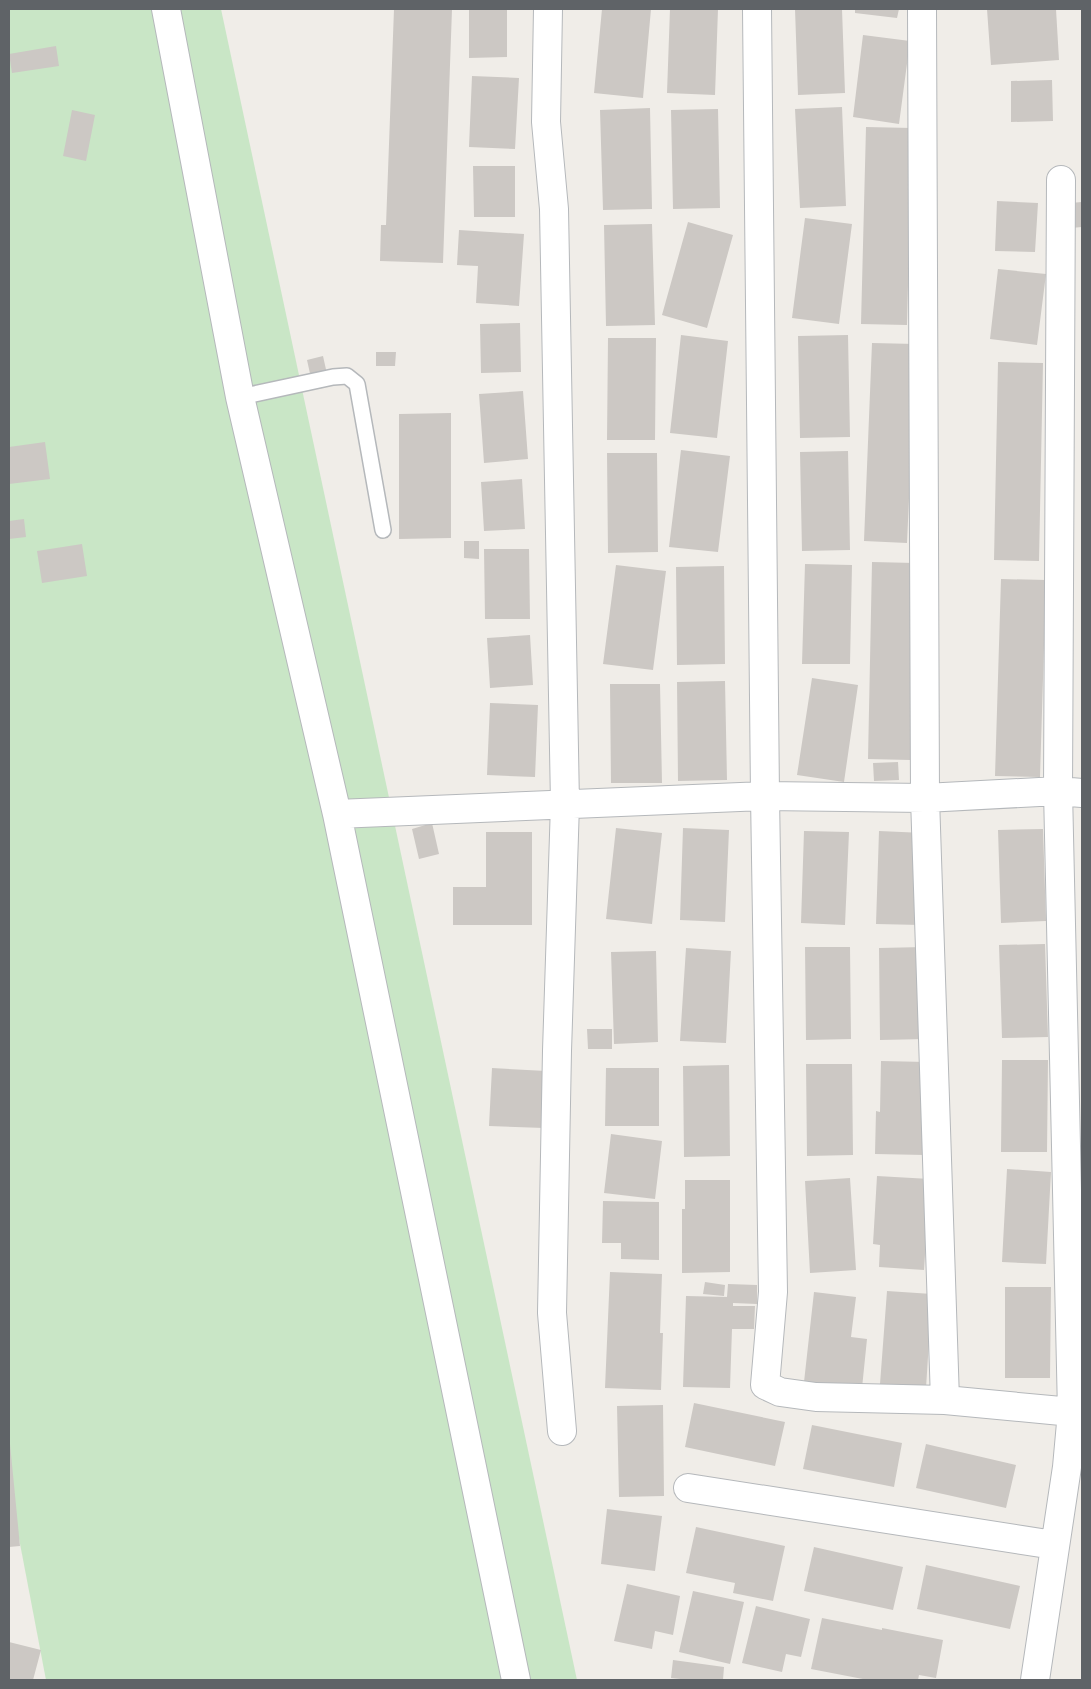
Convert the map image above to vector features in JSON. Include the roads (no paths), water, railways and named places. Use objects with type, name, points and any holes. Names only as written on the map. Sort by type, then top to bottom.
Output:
[{"type":"street","points":[[166,9],[240,397],[337,814],[516,1680]]},
{"type":"street","points":[[548,9],[546,122],[554,209],[565,804],[557,1051],[552,1312],[562,1431]]},
{"type":"street","points":[[756,9],[773,1292],[765,1385],[780,1392],[816,1397],[945,1400],[1072,1412]]},
{"type":"street","points":[[922,9],[925,798],[945,1400]]},
{"type":"street","points":[[1035,1680],[1067,1467],[1072,1412],[1070,792],[1061,180]]},
{"type":"street","points":[[337,814],[765,796],[925,798],[1070,792]]},
{"type":"street","points":[[688,1488],[1054,1545]]},
{"type":"lane","points":[[240,397],[333,377],[347,376],[357,384],[383,530]]}]
